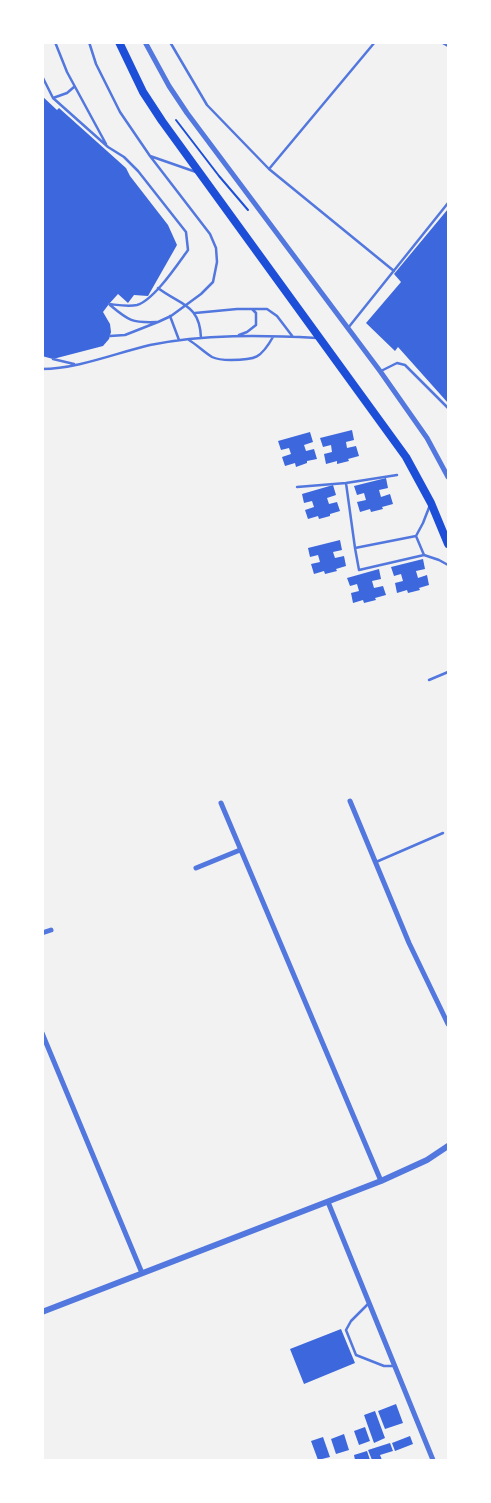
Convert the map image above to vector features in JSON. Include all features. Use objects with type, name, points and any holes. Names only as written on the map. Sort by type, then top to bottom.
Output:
[{"type":"main road","points":[[119,42],[129,66],[155,112],[406,457],[431,503],[448,544]]},
{"type":"street","points":[[145,42],[187,113],[380,371],[427,438],[448,477]]},
{"type":"street","points":[[350,801],[409,943],[448,1024]]},
{"type":"street","points":[[220,803],[381,1181]]},
{"type":"street","points":[[196,868],[240,850]]},
{"type":"street","points":[[42,933],[51,930]]},
{"type":"street","points":[[42,1033],[142,1273]]},
{"type":"street","points":[[42,1312],[381,1181],[427,1160],[448,1146]]},
{"type":"street","points":[[328,1202],[433,1460]]},
{"type":"lane","points":[[55,42],[74,87],[108,147]]},
{"type":"lane","points":[[88,42],[96,64],[120,112],[150,156],[210,234],[216,248],[217,262],[213,282],[201,294],[170,316],[158,322],[126,335],[110,336]]},
{"type":"lane","points":[[170,42],[207,105],[269,169],[394,270]]},
{"type":"lane","points":[[269,169],[376,42]]},
{"type":"lane","points":[[442,42],[448,46]]},
{"type":"lane","points":[[42,76],[53,98],[138,171],[186,232],[188,250],[147,300],[130,306],[109,304],[126,318],[137,322],[158,322]]},
{"type":"lane","points":[[53,98],[67,93],[74,87]]},
{"type":"lane","points":[[150,156],[200,173]]},
{"type":"lane","points":[[348,328],[448,203]]},
{"type":"lane","points":[[158,288],[195,312],[201,327],[201,338]]},
{"type":"lane","points":[[195,312],[237,309],[267,310],[277,316],[293,337]]},
{"type":"lane","points":[[235,337],[247,332],[256,325],[256,314],[252,309]]},
{"type":"lane","points":[[170,316],[179,340]]},
{"type":"lane","points":[[42,368],[54,369],[75,365],[150,346],[188,339],[235,337],[320,338]]},
{"type":"lane","points":[[188,339],[213,358],[220,360],[246,360],[257,357],[265,350],[273,337]]},
{"type":"lane","points":[[53,360],[75,365]]},
{"type":"lane","points":[[380,371],[397,363],[405,365],[448,408]]},
{"type":"lane","points":[[297,487],[346,483],[397,475]]},
{"type":"lane","points":[[346,483],[359,570],[424,555],[448,565]]},
{"type":"lane","points":[[355,548],[416,536],[431,503]]},
{"type":"lane","points":[[416,536],[424,555]]},
{"type":"lane","points":[[429,680],[448,672]]},
{"type":"lane","points":[[376,862],[443,833]]},
{"type":"lane","points":[[369,1303],[351,1321],[346,1330],[356,1355],[384,1366],[395,1366]]},
{"type":"path","points":[[176,120],[252,215]]},
{"type":"building","points":[[42,96],[57,110],[59,108],[126,168],[130,176],[168,225],[177,245],[148,296],[134,295],[128,303],[118,294],[103,312],[110,324],[111,332],[109,339],[103,346],[53,359],[42,356]]},
{"type":"building","points":[[448,209],[448,403],[398,347],[395,351],[366,323],[401,282],[394,274]]},
{"type":"building","points":[[352,430],[354,440],[346,442],[347,448],[356,446],[359,456],[337,464],[337,461],[326,464],[324,454],[332,452],[331,445],[323,447],[320,438]]},
{"type":"building","points":[[310,432],[313,442],[304,445],[306,451],[314,449],[317,459],[307,461],[307,463],[296,467],[295,463],[285,466],[282,457],[291,454],[289,448],[281,450],[278,441]]},
{"type":"building","points":[[386,478],[388,488],[379,490],[381,497],[390,494],[393,504],[371,512],[370,509],[360,512],[357,502],[366,500],[364,493],[357,495],[354,486]]},
{"type":"building","points":[[333,485],[336,495],[327,498],[329,504],[337,502],[340,511],[319,519],[318,516],[308,519],[305,510],[314,507],[312,501],[304,503],[302,494]]},
{"type":"building","points":[[340,540],[342,550],[333,552],[335,558],[344,556],[346,566],[325,574],[324,571],[314,574],[311,564],[320,562],[318,555],[310,557],[308,548]]},
{"type":"building","points":[[423,559],[425,569],[416,571],[418,578],[427,575],[429,585],[408,593],[407,590],[397,593],[395,583],[403,581],[401,574],[394,576],[391,567]]},
{"type":"building","points":[[379,569],[381,579],[372,581],[374,588],[383,586],[386,595],[364,603],[363,600],[353,603],[351,593],[359,591],[357,584],[350,586],[347,578]]},
{"type":"building","points":[[341,1329],[355,1363],[304,1384],[290,1349]]},
{"type":"building","points":[[396,1404],[403,1423],[385,1429],[378,1411]]},
{"type":"building","points":[[375,1411],[385,1438],[374,1443],[364,1415]]},
{"type":"building","points":[[365,1427],[370,1441],[359,1445],[354,1431]]},
{"type":"building","points":[[344,1434],[349,1450],[336,1454],[331,1439]]},
{"type":"building","points":[[410,1436],[413,1444],[395,1451],[392,1443]]},
{"type":"building","points":[[323,1437],[330,1457],[318,1460],[311,1441]]},
{"type":"building","points":[[390,1443],[393,1451],[380,1455],[382,1460],[372,1460],[368,1450]]},
{"type":"building","points":[[367,1451],[370,1460],[355,1460],[354,1455]]}]
